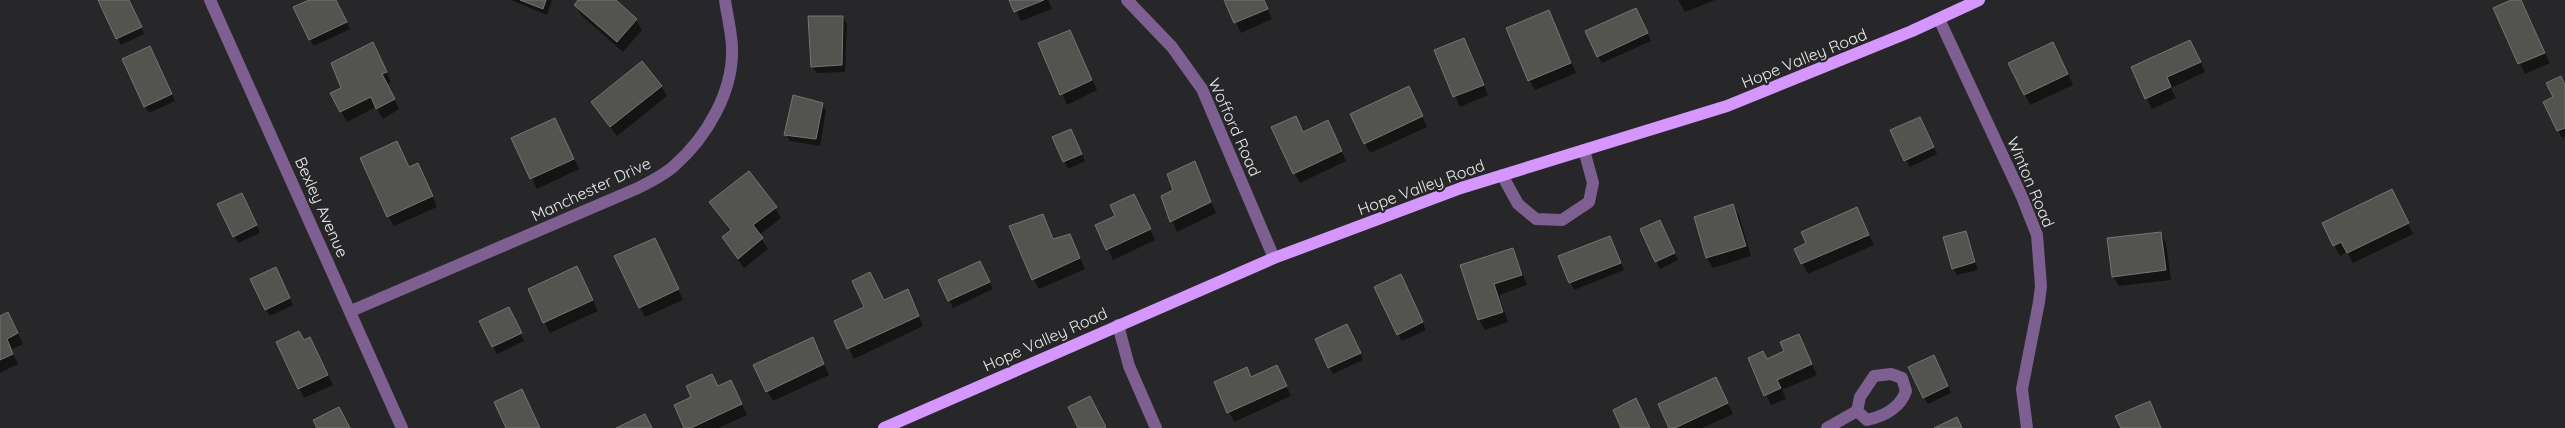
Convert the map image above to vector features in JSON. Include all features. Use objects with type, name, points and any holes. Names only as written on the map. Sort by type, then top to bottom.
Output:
[{"type":"main road","name":"Hope Valley Road","points":[[884,428],[1274,258],[1502,175],[1727,106],[1939,19],[1978,0]]},
{"type":"street","name":"Bexley Avenue","points":[[210,0],[402,428]]},
{"type":"street","name":"Manchester Drive","points":[[351,311],[638,188],[673,168],[698,142],[714,118],[726,86],[732,46],[725,0]]},
{"type":"street","name":"Wofford Road","points":[[1127,0],[1172,47],[1202,90],[1274,258]]},
{"type":"street","name":"Winton Road","points":[[1939,19],[2022,197],[2037,235],[2041,286],[2022,389],[2027,428]]},
{"type":"street","points":[[1502,175],[1518,204],[1536,219],[1562,220],[1589,202],[1592,183],[1584,150]]},
{"type":"street","points":[[1118,325],[1129,366],[1156,428]]},
{"type":"street","points":[[1831,426],[1857,411]]},
{"type":"building","points":[[98,0],[129,0],[142,27],[116,39]]},
{"type":"building","points":[[309,0],[336,0],[347,22],[309,40],[293,7]]},
{"type":"building","points":[[520,0],[546,0],[543,9]]},
{"type":"building","points":[[578,0],[616,0],[637,19],[617,42],[574,5]]},
{"type":"building","points":[[1009,0],[1044,0],[1014,12]]},
{"type":"building","points":[[1224,0],[1264,0],[1268,9],[1234,23]]},
{"type":"building","points":[[2511,0],[2521,0],[2545,53],[2518,64],[2493,8]]},
{"type":"building","points":[[1636,8],[1648,33],[1597,57],[1585,31]]},
{"type":"building","points":[[1549,10],[1571,63],[1528,81],[1506,28]]},
{"type":"building","points":[[808,16],[843,16],[842,65],[811,67]]},
{"type":"building","points":[[1070,30],[1092,80],[1060,95],[1038,43]]},
{"type":"building","points":[[1464,38],[1484,85],[1453,97],[1434,50]]},
{"type":"building","points":[[2190,40],[2201,62],[2167,77],[2171,87],[2145,99],[2131,67]]},
{"type":"building","points":[[373,42],[387,72],[382,74],[395,99],[376,109],[371,97],[340,112],[330,93],[341,88],[331,63]]},
{"type":"building","points":[[2053,42],[2068,74],[2024,95],[2008,63]]},
{"type":"building","points":[[150,46],[172,94],[144,107],[122,59]]},
{"type":"building","points":[[642,61],[662,86],[610,127],[591,102]]},
{"type":"building","points":[[2561,76],[2565,85],[2565,128],[2557,131],[2543,102],[2553,97],[2546,83]]},
{"type":"building","points":[[1409,86],[1423,116],[1364,144],[1350,114]]},
{"type":"building","points":[[793,95],[823,103],[816,139],[784,135]]},
{"type":"building","points":[[1296,116],[1303,132],[1328,120],[1342,151],[1293,174],[1271,127]]},
{"type":"building","points":[[1920,117],[1934,147],[1904,161],[1890,130]]},
{"type":"building","points":[[555,118],[574,159],[530,179],[511,138]]},
{"type":"building","points":[[1071,129],[1082,154],[1063,162],[1052,137]]},
{"type":"building","points":[[397,141],[409,167],[418,163],[433,196],[387,217],[360,158]]},
{"type":"building","points":[[1195,161],[1211,202],[1170,222],[1161,196],[1173,190],[1167,174]]},
{"type":"building","points":[[749,171],[777,207],[753,225],[763,238],[738,259],[722,237],[731,230],[709,202]]},
{"type":"building","points":[[2392,189],[2409,223],[2347,253],[2341,242],[2333,246],[2322,223]]},
{"type":"building","points":[[242,193],[257,225],[233,237],[217,204]]},
{"type":"building","points":[[1134,194],[1151,229],[1106,250],[1095,225],[1115,216],[1110,205]]},
{"type":"building","points":[[1733,204],[1746,246],[1706,258],[1694,217]]},
{"type":"building","points":[[1857,207],[1869,235],[1801,264],[1794,249],[1806,243],[1801,232]]},
{"type":"building","points":[[1043,214],[1053,239],[1070,234],[1080,258],[1032,280],[1009,226]]},
{"type":"building","points":[[1660,220],[1675,253],[1655,262],[1640,229]]},
{"type":"building","points":[[1966,231],[1975,262],[1952,269],[1943,237]]},
{"type":"building","points":[[2161,232],[2166,270],[2112,277],[2107,238]]},
{"type":"building","points":[[1610,236],[1621,263],[1569,283],[1558,256]]},
{"type":"building","points":[[655,238],[679,289],[639,308],[614,256]]},
{"type":"building","points":[[1513,248],[1522,275],[1494,284],[1503,312],[1478,320],[1460,265]]},
{"type":"building","points":[[980,261],[990,282],[948,301],[938,280]]},
{"type":"building","points":[[577,266],[593,300],[543,323],[528,289]]},
{"type":"building","points":[[276,267],[290,298],[265,310],[250,279]]},
{"type":"building","points":[[870,272],[884,300],[908,289],[919,316],[847,349],[834,321],[864,307],[852,281]]},
{"type":"building","points":[[1401,274],[1423,322],[1397,335],[1374,287]]},
{"type":"building","points":[[509,307],[522,333],[492,347],[479,321]]},
{"type":"building","points":[[8,312],[18,333],[7,339],[13,354],[0,360],[0,316]]},
{"type":"building","points":[[1347,324],[1361,353],[1328,368],[1315,339]]},
{"type":"building","points":[[299,331],[304,340],[310,337],[328,375],[298,389],[276,342]]},
{"type":"building","points":[[1799,334],[1812,364],[1777,380],[1781,388],[1764,396],[1748,358],[1763,351],[1767,359],[1784,351],[1780,342]]},
{"type":"building","points":[[813,337],[824,364],[766,392],[753,365]]},
{"type":"building","points":[[1934,355],[1948,386],[1923,398],[1908,367]]},
{"type":"building","points":[[1277,365],[1287,386],[1227,413],[1214,382],[1247,367],[1251,377]]},
{"type":"building","points":[[712,374],[718,386],[731,380],[742,404],[691,428],[684,428],[674,405],[691,397],[686,386]]},
{"type":"building","points":[[1716,377],[1728,403],[1675,428],[1669,428],[1658,404]]},
{"type":"building","points":[[522,389],[540,428],[506,428],[494,402]]},
{"type":"building","points":[[1090,396],[1105,428],[1078,428],[1068,407]]},
{"type":"building","points":[[1636,398],[1650,428],[1621,428],[1613,410]]},
{"type":"building","points":[[2150,401],[2161,428],[2121,428],[2115,416]]},
{"type":"building","points":[[339,407],[350,428],[317,428],[313,420]]},
{"type":"building","points":[[645,414],[652,428],[616,428]]},
{"type":"building","points":[[1957,417],[1962,428],[1934,428]]}]
